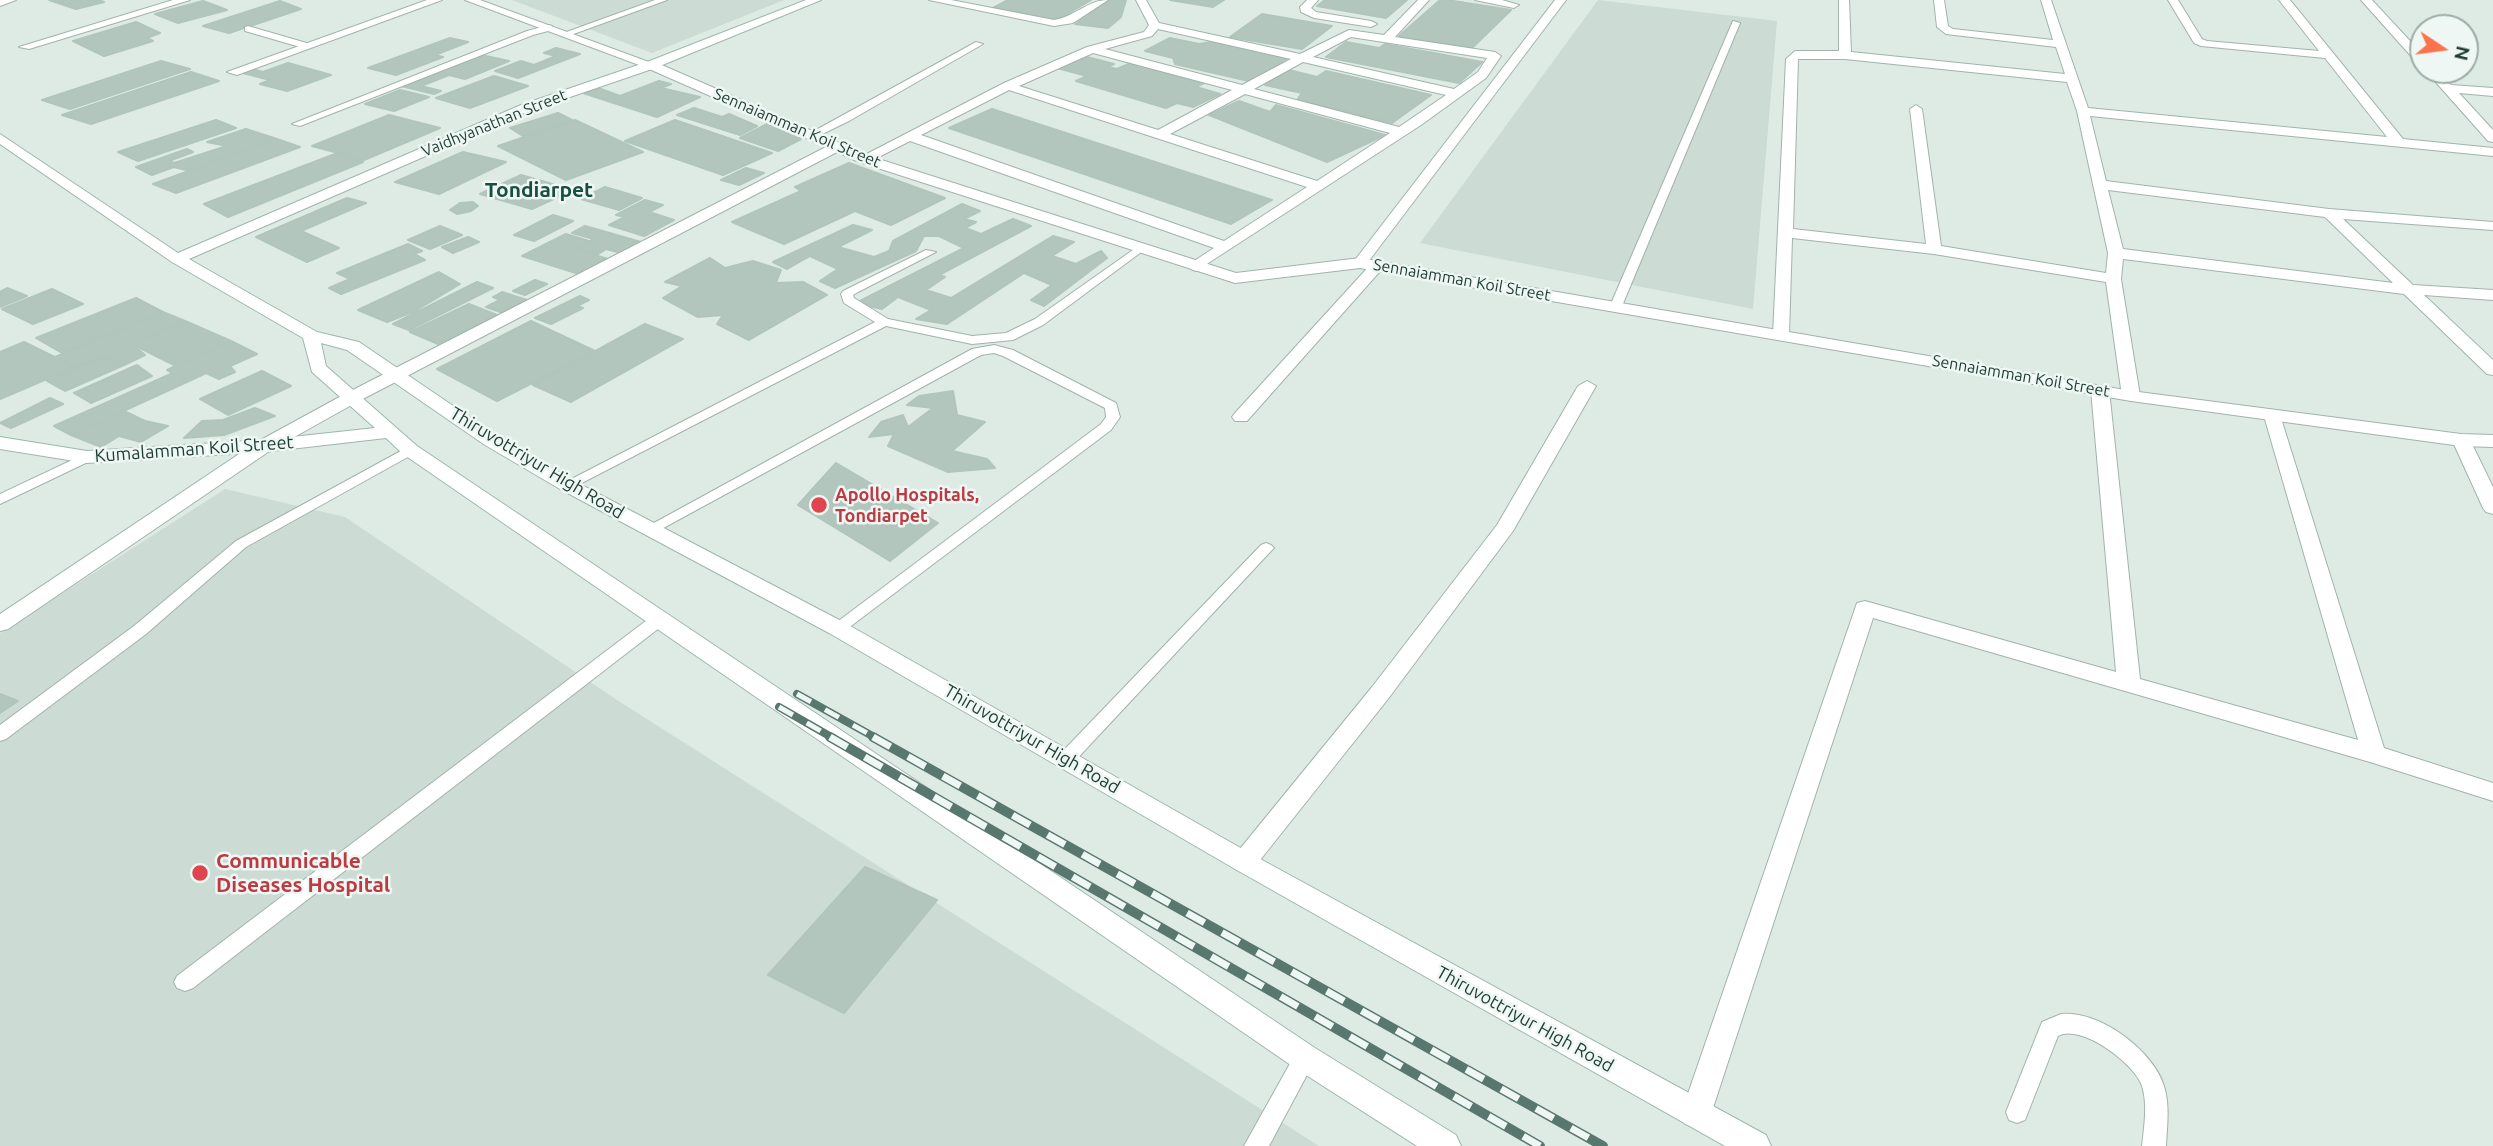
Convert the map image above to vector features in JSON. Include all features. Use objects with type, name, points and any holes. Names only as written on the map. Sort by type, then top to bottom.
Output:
[{"type":"street","points":[[0,3],[10,0]]},
{"type":"street","points":[[25,47],[186,0]]},
{"type":"street","points":[[233,72],[437,0]]},
{"type":"street","name":"Sennaiamman Koil Street","points":[[470,0],[651,65],[864,159],[1235,278],[1369,265],[2131,396],[2461,440],[2493,441]]},
{"type":"street","name":"Vaidhyanathan Street","points":[[177,259],[525,108],[651,65],[816,0]]},
{"type":"street","points":[[934,0],[1062,23],[1103,0]]},
{"type":"street","points":[[977,8],[993,0]]},
{"type":"street","points":[[1141,0],[1155,24],[1456,93]]},
{"type":"street","points":[[1196,266],[1402,132],[1482,75],[1495,56],[1314,15],[1306,12],[1305,7],[1313,0]]},
{"type":"street","points":[[1158,135],[1349,33],[1393,32],[1424,0]]},
{"type":"street","points":[[1480,0],[1514,5]]},
{"type":"street","points":[[1241,417],[1369,265],[1561,0]]},
{"type":"street","points":[[1844,0],[1844,55]]},
{"type":"street","points":[[1939,0],[1943,27],[1950,32],[2061,44]]},
{"type":"street","points":[[2046,0],[2083,111],[2116,253],[2113,279],[2131,396]]},
{"type":"street","points":[[2174,0],[2198,41],[2205,44],[2328,55]]},
{"type":"street","points":[[2284,0],[2398,142]]},
{"type":"street","points":[[2366,0],[2409,47]]},
{"type":"street","points":[[864,159],[1007,86],[1091,49],[1148,34],[1155,24]]},
{"type":"street","points":[[1091,49],[1402,132]]},
{"type":"street","points":[[1782,335],[1792,59],[1795,55],[1844,55],[2073,79]]},
{"type":"street","points":[[2443,84],[2493,138]]},
{"type":"street","points":[[1007,86],[1319,186]]},
{"type":"street","points":[[2447,88],[2493,92]]},
{"type":"street","points":[[1916,109],[1934,249]]},
{"type":"street","points":[[2083,111],[2493,152]]},
{"type":"street","points":[[910,136],[1224,246]]},
{"type":"street","name":"Thiruvottriyur High Road","points":[[0,138],[177,259],[311,336],[353,346],[492,442],[567,485],[837,628],[1067,758],[1244,863],[1755,1146]]},
{"type":"street","points":[[0,624],[264,446],[395,375],[836,147]]},
{"type":"street","points":[[2098,184],[2329,213],[2493,226]]},
{"type":"street","points":[[2329,213],[2493,370]]},
{"type":"street","points":[[1785,233],[1934,249],[2113,279]]},
{"type":"street","points":[[2116,253],[2412,291],[2493,295]]},
{"type":"street","points":[[311,336],[318,368],[410,450],[1305,1058],[1445,1146]]},
{"type":"street","points":[[1244,863],[1380,693],[1506,527],[1587,386]]},
{"type":"street","points":[[2100,390],[2129,684]]},
{"type":"street","points":[[2273,416],[2374,754]]},
{"type":"street","name":"Kumalamman Koil Street","points":[[0,443],[87,457],[264,446],[390,432]]},
{"type":"street","points":[[2461,440],[2493,508]]},
{"type":"street","points":[[1696,1114],[1865,608],[2374,754],[2493,792]]},
{"type":"lane","points":[[565,34],[663,0]]},
{"type":"lane","points":[[1616,306],[1736,23]]},
{"type":"lane","points":[[297,124],[549,28]]},
{"type":"lane","points":[[248,29],[307,46]]},
{"type":"lane","points":[[810,136],[846,119],[979,44]]},
{"type":"lane","points":[[930,252],[848,294],[848,300],[884,322],[972,340],[1009,337],[1039,322],[1140,248]]},
{"type":"lane","points":[[567,485],[884,322]]},
{"type":"lane","points":[[651,529],[976,352],[994,349],[1008,353],[1111,406],[1113,416],[1106,427],[837,628]]},
{"type":"lane","points":[[0,734],[140,630],[241,544],[410,450]]},
{"type":"lane","points":[[0,500],[87,457]]},
{"type":"lane","points":[[1067,758],[1266,548]]},
{"type":"lane","points":[[185,982],[661,618]]},
{"type":"lane","points":[[2017,1112],[2050,1029],[2065,1023],[2085,1027],[2130,1052],[2149,1076],[2156,1099],[2154,1146]]},
{"type":"lane","points":[[1256,1146],[1305,1058]]},
{"type":"shaded area","points":[[512,0],[784,0],[652,53]]},
{"type":"shaded area","points":[[1598,0],[1777,21],[1753,309],[1420,243]]},
{"type":"shaded area","points":[[225,489],[345,517],[617,700],[1319,1146],[0,1146],[0,633]]},
{"type":"building","points":[[49,0],[99,0],[104,2],[76,9]]},
{"type":"building","points":[[1008,0],[1091,0],[1057,20],[993,8]]},
{"type":"building","points":[[1109,0],[1126,0],[1121,17],[1108,28],[1075,24]]},
{"type":"building","points":[[1170,0],[1224,0],[1213,7]]},
{"type":"building","points":[[1325,0],[1407,0],[1386,18],[1317,6]]},
{"type":"building","points":[[1440,0],[1511,10],[1472,48],[1399,36]]},
{"type":"building","points":[[203,1],[227,10],[178,23],[155,14]]},
{"type":"building","points":[[280,1],[301,9],[229,33],[203,26]]},
{"type":"building","points":[[1262,14],[1332,26],[1302,49],[1230,37]]},
{"type":"building","points":[[136,22],[160,33],[147,38],[153,41],[104,56],[73,41]]},
{"type":"building","points":[[450,38],[468,42],[435,55],[443,57],[396,75],[368,68]]},
{"type":"building","points":[[1170,38],[1199,44],[1211,42],[1289,57],[1253,82],[1175,64],[1173,58],[1145,51]]},
{"type":"building","points":[[1346,42],[1379,48],[1385,44],[1482,62],[1459,83],[1326,57]]},
{"type":"building","points":[[556,48],[580,54],[518,78],[495,71],[521,61],[534,65],[556,56],[544,53]]},
{"type":"building","points":[[481,55],[509,61],[465,79],[449,75],[421,86],[441,91],[434,94],[401,86]]},
{"type":"building","points":[[1083,56],[1114,64],[1108,67],[1117,69],[1131,63],[1204,83],[1196,87],[1220,94],[1193,107],[1177,103],[1166,108],[1076,81],[1087,76],[1057,68]]},
{"type":"building","points":[[161,61],[190,69],[70,109],[42,100]]},
{"type":"building","points":[[288,63],[331,75],[287,91],[260,84],[270,80],[243,73],[252,69],[263,72]]},
{"type":"building","points":[[1289,70],[1317,77],[1326,71],[1431,95],[1392,123],[1297,100],[1302,93],[1265,85]]},
{"type":"building","points":[[191,72],[219,81],[91,124],[62,115]]},
{"type":"building","points":[[494,76],[528,86],[470,108],[436,98]]},
{"type":"building","points":[[659,81],[671,84],[661,88],[700,97],[657,117],[583,93],[598,88],[620,96]]},
{"type":"building","points":[[400,90],[429,97],[394,111],[365,104]]},
{"type":"building","points":[[1239,101],[1270,112],[1276,105],[1385,135],[1327,162],[1209,115]]},
{"type":"building","points":[[694,108],[722,117],[729,114],[757,126],[740,135],[677,115]]},
{"type":"building","points":[[992,109],[1272,200],[1231,224],[949,128]]},
{"type":"building","points":[[558,113],[572,120],[523,136],[510,128]]},
{"type":"building","points":[[389,115],[440,128],[364,160],[312,146]]},
{"type":"building","points":[[216,120],[236,128],[138,161],[118,152]]},
{"type":"building","points":[[575,120],[643,152],[566,180],[498,146]]},
{"type":"building","points":[[675,120],[772,153],[723,175],[625,141]]},
{"type":"building","points":[[767,124],[801,139],[778,151],[740,138]]},
{"type":"building","points":[[246,129],[277,139],[190,171],[174,167],[152,175],[136,167],[187,149],[193,152],[169,161],[174,163],[227,146],[207,142]]},
{"type":"building","points":[[277,139],[300,147],[176,193],[153,184]]},
{"type":"building","points":[[463,152],[506,162],[439,194],[395,182]]},
{"type":"building","points":[[335,154],[363,162],[228,217],[204,204]]},
{"type":"building","points":[[849,163],[945,198],[891,225],[855,211],[784,244],[732,222],[801,191],[795,187]]},
{"type":"building","points":[[746,168],[764,173],[739,185],[721,180]]},
{"type":"building","points":[[521,175],[573,190],[532,209],[480,194]]},
{"type":"building","points":[[605,187],[642,198],[619,210],[581,199]]},
{"type":"building","points":[[347,198],[366,203],[301,231],[339,248],[307,262],[256,237]]},
{"type":"building","points":[[645,200],[663,205],[649,212],[674,220],[644,236],[609,225],[625,217],[616,215]]},
{"type":"building","points":[[473,202],[478,206],[471,211],[457,214],[450,210],[460,203]]},
{"type":"building","points":[[962,204],[980,211],[964,219],[976,222],[965,228],[981,234],[1013,219],[1031,226],[939,275],[945,277],[926,290],[951,298],[1053,236],[1074,242],[1052,256],[1076,264],[1101,251],[1107,258],[1044,306],[1031,300],[1052,285],[1024,273],[947,324],[916,319],[931,310],[898,297],[882,309],[856,303],[964,248],[939,236],[924,236],[916,251],[835,288],[820,281],[838,269],[810,256],[787,269],[773,262],[853,225],[872,230],[838,247],[874,257],[889,251],[893,241]]},
{"type":"building","points":[[553,215],[573,221],[534,241],[514,235]]},
{"type":"building","points":[[440,226],[462,235],[430,249],[408,240]]},
{"type":"building","points":[[585,226],[641,242],[621,253],[606,249],[597,255],[575,249],[594,239],[572,233]]},
{"type":"building","points":[[566,234],[589,241],[575,249],[608,259],[579,274],[522,256]]},
{"type":"building","points":[[468,237],[479,242],[453,253],[442,247]]},
{"type":"building","points":[[408,244],[422,251],[414,254],[425,260],[341,294],[329,288],[350,279],[337,273]]},
{"type":"building","points":[[710,258],[725,268],[753,261],[781,270],[776,283],[803,282],[827,295],[749,340],[717,324],[723,315],[698,317],[663,298],[682,286],[665,282]]},
{"type":"building","points":[[439,272],[460,284],[415,311],[387,322],[358,310]]},
{"type":"building","points":[[535,280],[547,284],[525,295],[513,291]]},
{"type":"building","points":[[477,282],[493,288],[409,330],[393,324]]},
{"type":"building","points":[[7,288],[27,296],[0,307],[0,292]]},
{"type":"building","points":[[52,289],[83,304],[33,324],[2,309]]},
{"type":"building","points":[[502,292],[527,300],[503,313],[486,307],[500,300],[493,297]]},
{"type":"building","points":[[580,296],[589,300],[577,306],[583,308],[551,324],[535,318]]},
{"type":"building","points":[[136,298],[163,312],[62,353],[36,338]]},
{"type":"building","points":[[469,304],[497,315],[438,344],[410,332]]},
{"type":"building","points":[[163,312],[185,321],[132,344],[145,355],[124,365],[106,356],[75,367],[55,357]]},
{"type":"building","points":[[185,321],[231,341],[176,366],[132,344]]},
{"type":"building","points":[[531,321],[595,351],[497,401],[437,369]]},
{"type":"building","points":[[645,324],[683,339],[571,402],[533,385]]},
{"type":"building","points":[[231,341],[257,354],[230,366],[235,372],[219,379],[206,373],[189,381],[167,370]]},
{"type":"building","points":[[24,342],[75,367],[0,399],[0,352]]},
{"type":"building","points":[[106,356],[124,365],[65,391],[47,381]]},
{"type":"building","points":[[137,365],[152,376],[91,403],[74,393]]},
{"type":"building","points":[[262,371],[291,386],[228,415],[200,399]]},
{"type":"building","points":[[173,373],[189,381],[71,435],[54,426]]},
{"type":"building","points":[[953,391],[957,415],[985,422],[952,451],[987,459],[995,468],[948,472],[888,446],[894,434],[869,437],[881,422],[903,415],[908,427],[933,408],[907,405],[919,396]]},
{"type":"building","points":[[50,398],[63,404],[11,428],[0,423]]},
{"type":"building","points":[[255,408],[275,416],[224,435],[184,438],[202,421],[223,420]]},
{"type":"building","points":[[124,411],[145,421],[168,426],[141,442],[119,436],[101,447],[71,435]]},
{"type":"building","points":[[836,463],[938,523],[890,561],[798,505]]},
{"type":"building","points":[[0,694],[18,701],[0,713]]},
{"type":"building","points":[[865,867],[937,900],[844,1013],[768,975]]},
{"type":"railway","points":[[797,694],[876,738]]},
{"type":"railway","points":[[779,707],[833,738]]},
{"type":"railway","points":[[830,737],[1540,1146]]},
{"type":"railway","points":[[873,737],[1603,1146]]},
{"type":"place","name":"Apollo Hospitals, Tondiarpet","points":[[819,505]]},
{"type":"place","name":"Communicable Diseases Hospital","points":[[200,873]]},
{"type":"district","name":"Tondiarpet","points":[[539,190]]}]
